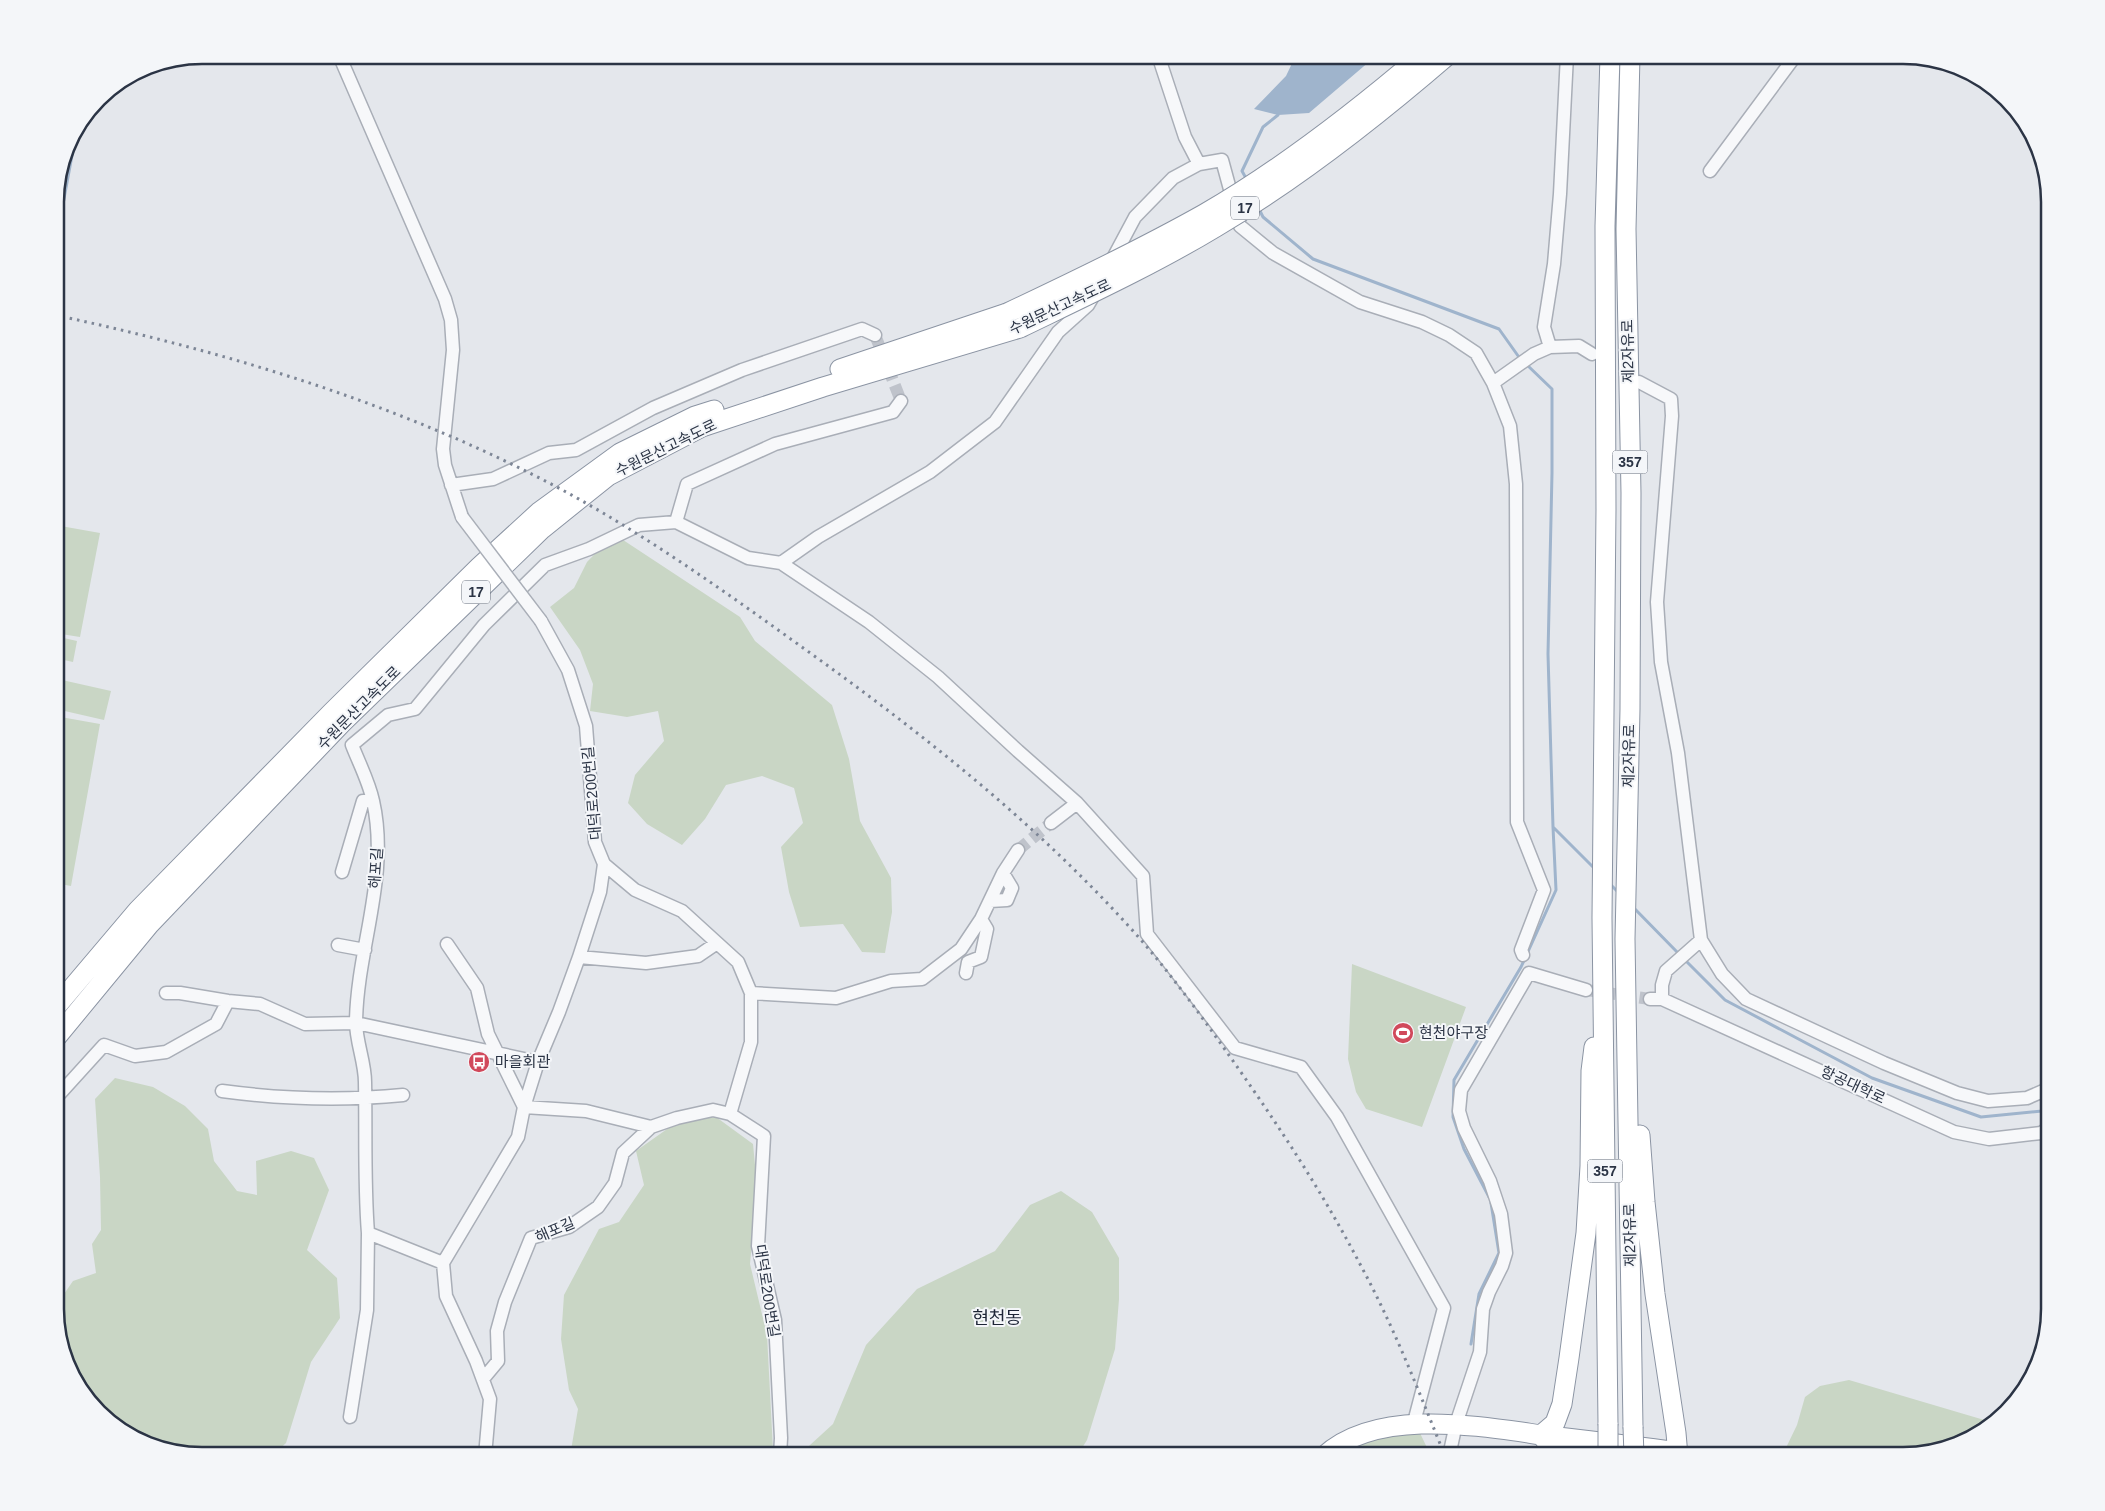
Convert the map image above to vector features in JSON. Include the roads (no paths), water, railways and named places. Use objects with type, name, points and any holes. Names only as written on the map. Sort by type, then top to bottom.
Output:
[{"type":"highway","name":"수원문산고속도로","points":[[64,997],[144,903],[332,712],[479,568],[539,512],[620,453],[695,416],[1007,313],[1123,258],[1205,213],[1280,166],[1379,91],[1411,64]]},
{"type":"highway","name":"수원문산고속도로","points":[[64,1028],[149,925],[342,723],[542,529],[608,476],[702,427],[823,386],[1020,328],[1138,271],[1216,227],[1290,179],[1391,104],[1438,64]]},
{"type":"highway","name":"제2자유로","points":[[1608,1447],[1602,918],[1606,509],[1605,226],[1610,64]]},
{"type":"highway","name":"제2자유로","points":[[1630,64],[1626,230],[1631,493],[1626,977],[1634,1447]]},
{"type":"highway","points":[[1541,1434],[1555,1423],[1562,1404],[1571,1348],[1586,1234],[1590,1166],[1591,1071],[1603,974]]},
{"type":"highway","points":[[1626,977],[1640,1047],[1640,1144],[1645,1202],[1655,1294],[1677,1447]]},
{"type":"highway","points":[[1337,1447],[1363,1433],[1393,1426],[1456,1424],[1630,1447]]},
{"type":"highway","points":[[1541,1434],[1551,1447]]},
{"type":"street","name":"대덕로200번길","points":[[343,64],[444,299],[451,320],[452,362],[443,448],[445,465],[451,485],[462,517],[541,621],[568,670],[586,726],[595,842],[604,864],[636,890],[682,911],[738,962],[751,993],[751,1042],[730,1114]]},
{"type":"street","points":[[1161,64],[1186,137],[1199,164]]},
{"type":"street","points":[[1550,348],[1544,327],[1554,264],[1567,64]]},
{"type":"street","points":[[1710,171],[1789,64]]},
{"type":"street","points":[[781,562],[818,537],[930,472],[996,422],[1058,332],[1088,305],[1135,217],[1173,178],[1199,164],[1222,160],[1240,226],[1273,253],[1360,302],[1422,322],[1449,335],[1476,353],[1493,383],[1510,426],[1516,484],[1518,822],[1544,890],[1521,950],[1523,954]]},
{"type":"street","points":[[451,485],[492,479],[549,453],[576,450],[653,408],[742,370],[862,329],[875,335]]},
{"type":"street","points":[[1493,383],[1534,354],[1550,348],[1579,346],[1592,354]]},
{"type":"street","points":[[1639,382],[1671,399],[1672,416],[1657,602],[1661,662],[1678,753],[1701,940],[1722,974],[1746,999],[1884,1063],[1957,1093],[1988,1102],[2027,1098],[2041,1093]]},
{"type":"street","points":[[901,400],[893,412],[775,444],[687,484],[676,522],[748,558],[781,562],[869,622],[938,676],[1077,803],[1143,876],[1147,934],[1234,1048],[1301,1067],[1337,1117],[1444,1308],[1413,1426]]},
{"type":"street","name":"해포길","points":[[350,1417],[367,1310],[368,1233],[365,1080],[356,1024],[364,950],[378,875],[378,838],[373,801],[352,745],[388,715],[415,709],[484,625],[545,565],[589,549],[639,525],[676,522]]},
{"type":"street","name":"해포길","points":[[342,872],[362,801],[373,801]]},
{"type":"street","points":[[1051,823],[1077,803]]},
{"type":"street","points":[[751,993],[836,998],[891,981],[922,979],[961,949],[981,919],[1003,873],[1018,850]]},
{"type":"street","points":[[486,1447],[490,1399],[446,1296],[443,1263],[518,1137],[524,1107],[538,1062],[560,1012],[600,892],[604,864]]},
{"type":"street","points":[[966,973],[968,962],[981,957],[987,929],[981,919]]},
{"type":"street","name":"항공대학로","points":[[1701,940],[1690,948],[1666,972],[1656,999],[1718,1023],[1954,1132],[1989,1139],[2041,1133]]},
{"type":"street","points":[[579,957],[646,963],[698,956],[717,943]]},
{"type":"street","points":[[446,944],[477,988],[488,1034],[524,1107]]},
{"type":"street","points":[[338,945],[364,950]]},
{"type":"street","points":[[1452,1447],[1456,1424],[1480,1352],[1483,1309],[1506,1253],[1501,1214],[1490,1181],[1464,1128],[1459,1111],[1462,1090],[1530,973],[1586,990]]},
{"type":"street","points":[[166,994],[180,993],[260,1004],[305,1024],[356,1024],[538,1062]]},
{"type":"street","points":[[64,1089],[104,1045],[135,1056],[166,1052],[216,1024],[228,1001]]},
{"type":"street","points":[[222,1091],[273,1098],[365,1099],[403,1094]]},
{"type":"street","points":[[524,1107],[586,1111],[652,1127]]},
{"type":"street","name":"대덕로200번길","points":[[652,1127],[677,1118],[714,1110],[730,1114],[764,1136],[758,1246],[775,1320],[781,1447]]},
{"type":"street","name":"해포길","points":[[483,1380],[498,1361],[497,1331],[505,1302],[531,1238],[569,1227],[598,1207],[615,1183],[623,1153],[652,1127]]},
{"type":"street","points":[[368,1233],[443,1263]]},
{"type":"water","points":[[1292,64],[1366,64],[1309,113],[1278,115],[1254,109],[1286,76]]},
{"type":"water","points":[[75,147],[64,207],[66,175]]},
{"type":"waterway","points":[[1247,180],[1242,171],[1263,127],[1278,115]]},
{"type":"waterway","points":[[1259,209],[1263,217],[1313,259],[1499,329],[1521,360]]},
{"type":"waterway","points":[[1526,364],[1552,389],[1548,654],[1553,827],[1595,869]]},
{"type":"waterway","points":[[1489,1197],[1464,1149],[1453,1117],[1454,1080],[1521,967],[1556,890],[1553,827]]},
{"type":"waterway","points":[[1610,884],[1620,894]]},
{"type":"waterway","points":[[1633,907],[1679,954]]},
{"type":"waterway","points":[[1684,959],[1725,1000],[1872,1078],[1981,1117],[2041,1111]]},
{"type":"waterway","points":[[1471,1344],[1479,1294],[1499,1253],[1491,1203]]},
{"type":"tunnel","points":[[875,335],[901,401]]},
{"type":"tunnel","points":[[1018,850],[1051,823]]},
{"type":"tunnel","points":[[1586,990],[1650,999]]},
{"type":"railway","points":[[64,317],[247,363],[310,383],[434,429],[553,485],[651,542],[744,606],[893,714],[978,782],[1058,854],[1134,932],[1182,990],[1244,1077],[1314,1183],[1361,1266],[1395,1336],[1441,1447]]},
{"type":"place","name":"현천야구장","points":[[1403,1033]]},
{"type":"place","name":"마을회관","points":[[479,1062]]},
{"type":"district","name":"현천동","points":[[997,1318]]}]
